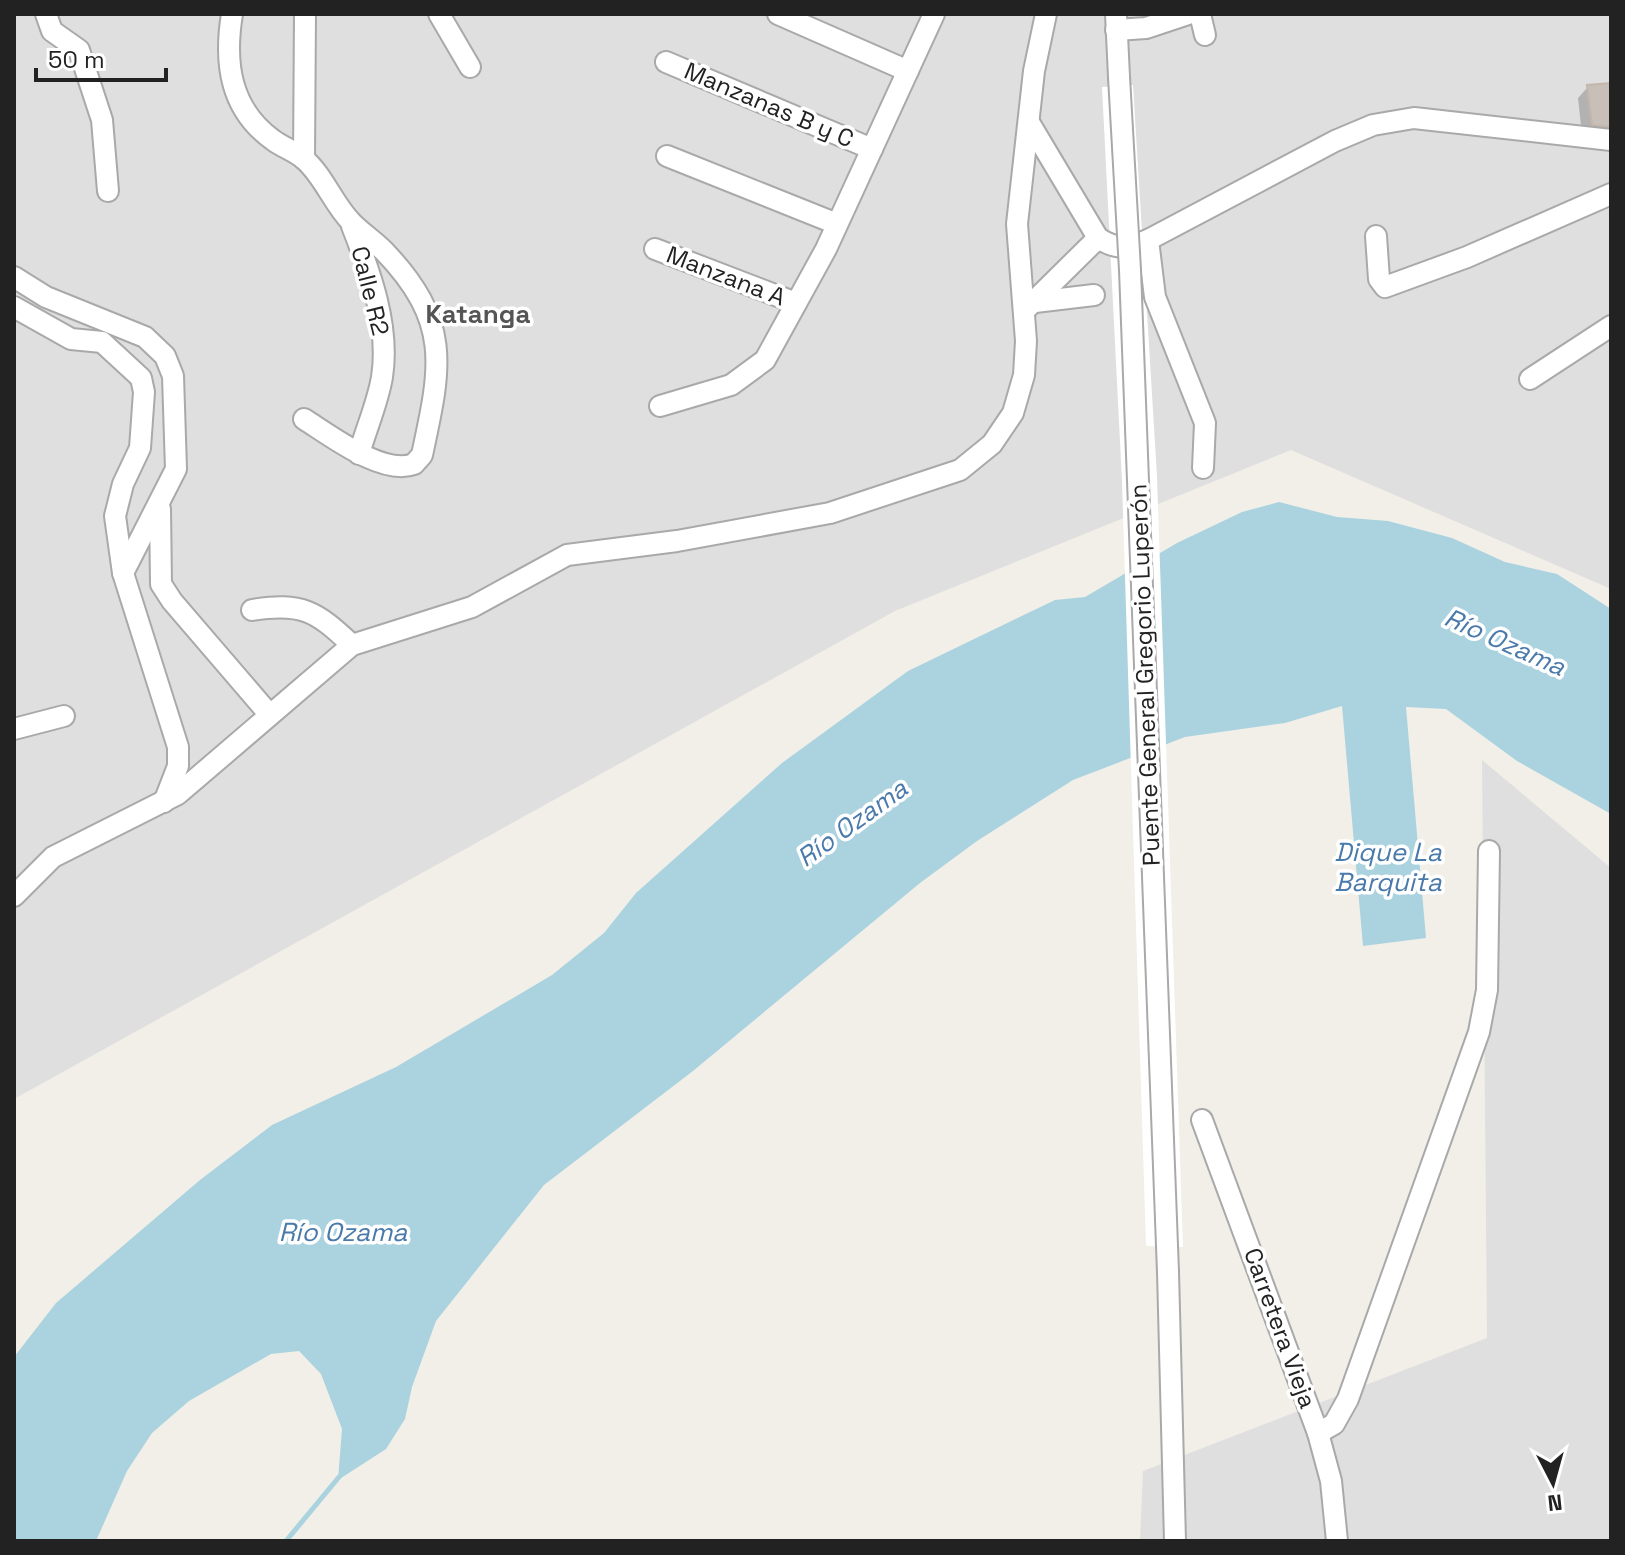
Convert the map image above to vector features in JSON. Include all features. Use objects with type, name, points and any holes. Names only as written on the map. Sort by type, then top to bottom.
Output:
[{"type":"street","points":[[46,14],[52,31],[79,50],[102,120],[108,191]]},
{"type":"street","points":[[232,14],[231,82],[238,101],[272,140],[304,159],[351,222],[381,248],[407,277],[426,309],[434,331],[438,378],[422,455],[414,464],[400,467],[359,454],[304,419]]},
{"type":"street","points":[[304,159],[305,14]]},
{"type":"street","points":[[439,14],[470,67]]},
{"type":"street","points":[[778,14],[908,71]]},
{"type":"street","points":[[660,406],[710,394],[747,375],[765,360],[837,224],[934,14]]},
{"type":"street","points":[[14,896],[53,857],[164,802],[193,783],[352,645],[472,607],[567,555],[786,523],[880,498],[960,470],[992,444],[1013,413],[1024,375],[1029,306],[1017,224],[1034,71],[1046,14]]},
{"type":"street","points":[[1116,22],[1146,28],[1188,14]]},
{"type":"street","points":[[1200,14],[1205,35]]},
{"type":"street","name":"Puente General Gregorio Luperón","points":[[1116,22],[1130,270],[1168,1272],[1175,1541]]},
{"type":"street","name":"Manzanas B y C","points":[[666,62],[872,149]]},
{"type":"street","points":[[1030,124],[1098,238],[1115,249],[1133,247],[1148,240],[1335,141],[1373,125],[1414,118],[1611,140]]},
{"type":"street","points":[[667,156],[837,224]]},
{"type":"street","points":[[1376,236],[1379,279],[1385,287],[1467,257],[1611,194]]},
{"type":"street","name":"Calle R2","points":[[351,222],[375,294],[383,349],[382,377],[359,454]]},
{"type":"street","points":[[1029,306],[1098,238]]},
{"type":"street","points":[[1148,240],[1155,297],[1205,423],[1203,468]]},
{"type":"street","name":"Manzana A","points":[[655,249],[796,303]]},
{"type":"street","points":[[14,277],[30,290],[145,337],[165,356],[173,376],[176,469],[123,573]]},
{"type":"street","points":[[1029,306],[1094,295]]},
{"type":"street","points":[[14,307],[71,339],[102,342],[141,378],[144,392],[140,448],[123,484],[114,530],[123,573],[178,747],[178,766],[164,802]]},
{"type":"street","points":[[1530,379],[1611,326]]},
{"type":"street","points":[[160,504],[161,584],[172,601],[269,714]]},
{"type":"street","points":[[252,610],[282,605],[306,609],[327,621],[352,645]]},
{"type":"street","points":[[14,729],[64,716]]},
{"type":"street","points":[[1318,1433],[1334,1424],[1348,1399],[1479,1032],[1487,990],[1489,851]]},
{"type":"street","name":"Carretera Vieja","points":[[1202,1120],[1318,1433],[1331,1481],[1337,1541]]},
{"type":"shaded area","points":[[14,14],[1611,14],[1611,589],[1291,450],[895,611],[14,1099]]},
{"type":"shaded area","points":[[1482,760],[1611,868],[1611,1541],[1140,1541],[1143,1471],[1487,1338]]},
{"type":"water","name":"Río Ozama","points":[[1279,502],[1337,517],[1388,521],[1452,538],[1505,562],[1557,574],[1611,609],[1611,814],[1517,761],[1446,709],[1406,707],[1426,938],[1363,946],[1342,706],[1285,723],[1185,737],[1073,780],[977,841],[920,883],[693,1071],[544,1185],[436,1321],[412,1387],[405,1419],[386,1449],[338,1480],[342,1429],[321,1374],[299,1351],[271,1354],[189,1401],[152,1433],[127,1471],[96,1541],[14,1541],[14,1357],[56,1303],[200,1180],[272,1125],[396,1067],[552,975],[604,933],[636,893],[782,763],[908,671],[1055,600],[1085,597],[1177,543],[1242,512]]},
{"type":"pier","points":[[1133,85],[1157,476],[1183,1247],[1146,1246],[1122,481],[1102,87]]},
{"type":"building","points":[[1611,83],[1611,127],[1592,125],[1587,85]]},
{"type":"waterway","points":[[286,1541],[339,1477]]},
{"type":"district","name":"Katanga","points":[[478,314]]},
{"type":"water label","name":"Dique La Barquita","points":[[1388,867]]}]
